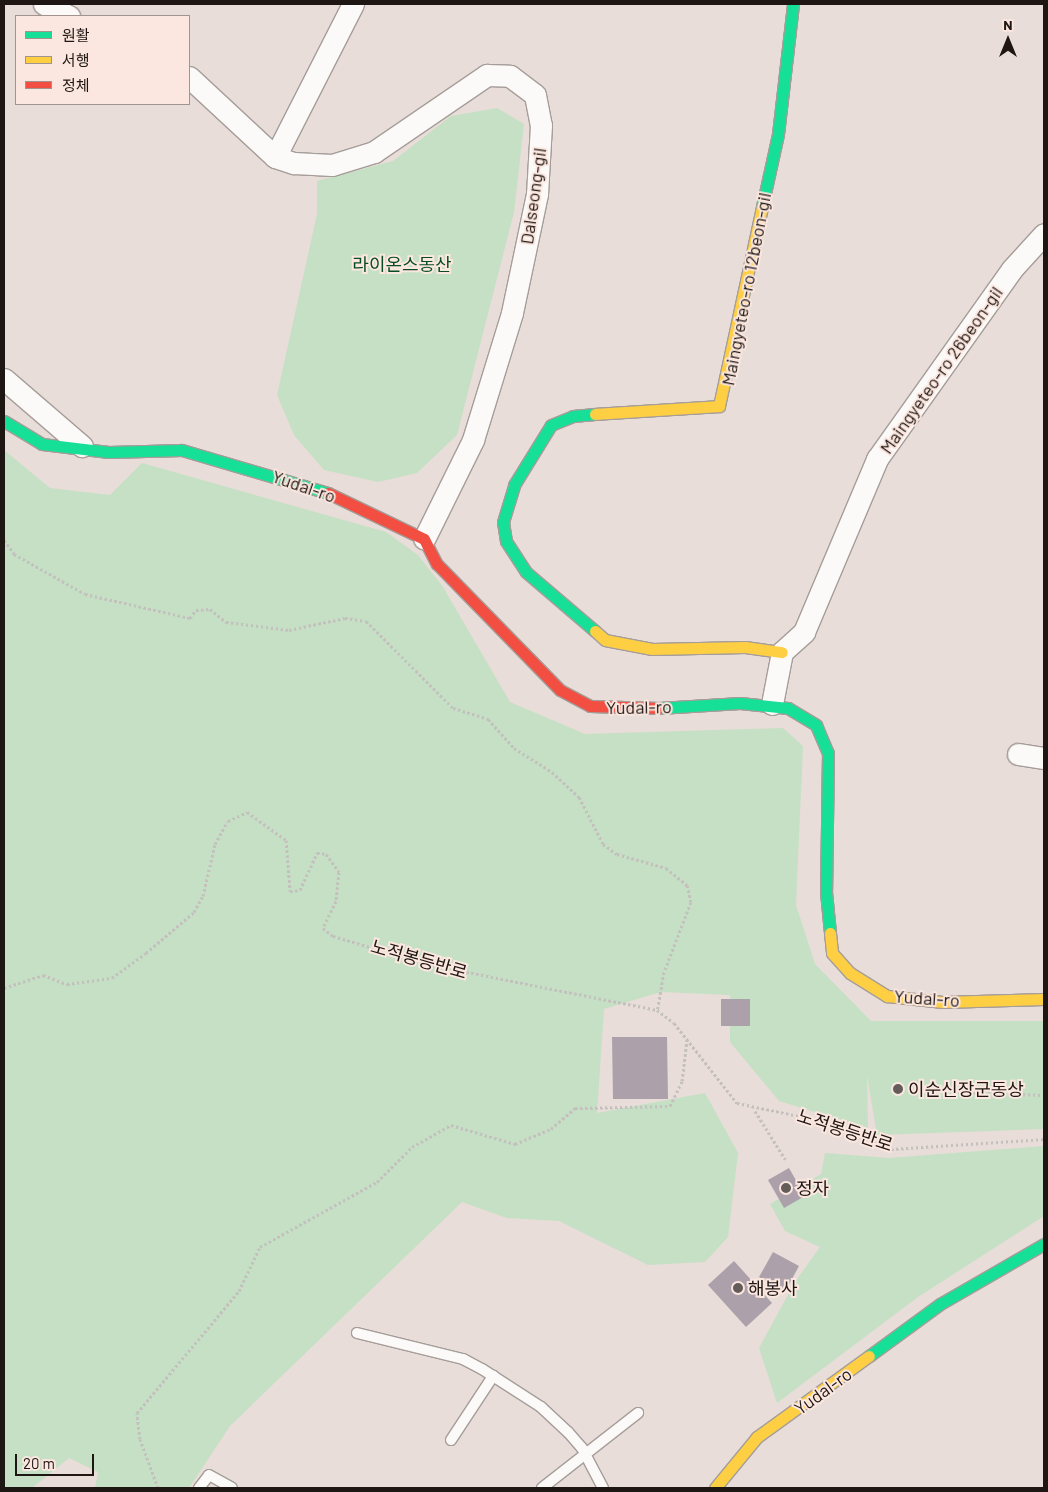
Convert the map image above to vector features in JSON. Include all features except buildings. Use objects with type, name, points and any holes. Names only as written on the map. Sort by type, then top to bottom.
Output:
[{"type":"street","points":[[44,4],[67,15]]},
{"type":"street","points":[[190,77],[275,157],[353,4]]},
{"type":"street","name":"Maingyeteo-ro 12beon-gil","points":[[782,652],[745,647],[652,649],[605,640],[526,572],[506,541],[503,522],[514,485],[551,425],[573,416],[719,406],[778,134],[793,4]]},
{"type":"street","name":"Dalseong-gil","points":[[275,157],[332,165],[374,152],[487,75],[510,76],[535,95],[541,125],[537,194],[512,313],[473,440],[424,539]]},
{"type":"street","name":"Maingyeteo-ro 26beon-gil","points":[[782,652],[804,632],[863,485],[893,433],[1012,269],[1044,234]]},
{"type":"street","points":[[4,379],[82,446]]},
{"type":"street","name":"Yudal-ro","points":[[4,421],[42,444],[82,446],[109,452],[182,450],[310,485],[379,514],[424,539],[437,564],[573,700],[628,710],[772,704],[805,716],[816,725],[828,753],[828,931],[832,953],[850,973],[887,996],[943,1002],[1044,999]]},
{"type":"street","points":[[772,704],[782,652]]},
{"type":"street","points":[[1018,754],[1044,758]]},
{"type":"street","name":"Yudal-ro","points":[[715,1488],[757,1437],[940,1304],[1044,1244]]},
{"type":"lane","points":[[357,1333],[463,1359],[493,1376],[540,1407],[585,1453],[602,1488]]},
{"type":"lane","points":[[451,1440],[493,1376]]},
{"type":"lane","points":[[542,1488],[638,1413]]},
{"type":"lane","points":[[199,1488],[209,1475],[232,1488]]},
{"type":"path","points":[[4,540],[14,554],[85,594],[190,618],[196,610],[210,609],[226,622],[289,630],[344,618],[366,621],[453,708],[488,718],[514,748],[552,772],[579,797],[603,844],[618,854],[666,868],[687,885],[692,902],[664,972],[657,1010]]},
{"type":"path","name":"노적봉등반로","points":[[4,988],[43,975],[67,984],[112,978],[194,912],[203,896],[215,844],[228,822],[247,812],[286,840],[290,891],[300,890],[317,853],[326,854],[339,872],[336,901],[323,928],[333,936],[426,964],[657,1010],[687,1039],[737,1103],[755,1110],[782,1110],[818,1120],[892,1149],[1044,1139]]},
{"type":"path","points":[[158,1488],[140,1439],[137,1413],[239,1291],[260,1247],[377,1182],[412,1147],[451,1125],[515,1144],[551,1129],[575,1108],[670,1106],[682,1081],[687,1039]]},
{"type":"path","points":[[953,1092],[1044,1095]]},
{"type":"path","points":[[755,1110],[785,1159]]},
{"type":"green space","name":"라이온스동산","points":[[497,108],[524,124],[514,212],[457,435],[417,473],[378,482],[324,470],[294,435],[277,395],[317,214],[317,181],[393,161],[451,116]]},
{"type":"green space","points":[[4,450],[50,488],[110,495],[142,463],[386,532],[418,555],[443,587],[510,702],[585,734],[783,728],[803,746],[796,905],[815,964],[871,1021],[1044,1021],[1044,1129],[877,1135],[867,1075],[868,1128],[779,1101],[730,1042],[730,995],[661,992],[604,1009],[597,1113],[705,1093],[738,1153],[728,1237],[705,1262],[648,1265],[559,1221],[507,1218],[462,1202],[230,1426],[189,1488],[95,1488],[98,1472],[69,1458],[32,1488],[4,1488]]},
{"type":"green space","points":[[1044,1146],[1044,1216],[918,1297],[777,1403],[759,1348],[795,1282],[820,1247],[785,1231],[770,1204],[821,1174],[825,1153],[889,1158]]},
{"type":"traffic: fast","points":[[762,207],[778,134],[793,4]]},
{"type":"traffic: fast","points":[[595,414],[573,416],[551,425],[514,485],[503,522],[506,541],[526,572],[595,631]]},
{"type":"traffic: fast","points":[[4,421],[42,444],[109,452],[182,450],[328,493]]},
{"type":"traffic: fast","points":[[659,708],[740,703],[788,708],[816,725],[828,753],[826,892],[830,933]]},
{"type":"traffic: fast","points":[[869,1356],[940,1304],[1044,1244]]},
{"type":"traffic: slow","points":[[595,414],[719,406],[762,207]]},
{"type":"traffic: slow","points":[[595,631],[605,640],[652,649],[745,647],[782,652]]},
{"type":"traffic: slow","points":[[830,933],[832,953],[850,973],[887,996],[943,1002],[1044,999]]},
{"type":"traffic: slow","points":[[715,1488],[757,1437],[869,1356]]},
{"type":"traffic: jam","points":[[328,493],[424,539],[437,564],[560,690],[590,706],[659,708]]},
{"type":"place","name":"이순신장군동상","points":[[898,1089]]},
{"type":"place","name":"정자","points":[[786,1188]]},
{"type":"place","name":"해봉사","points":[[738,1288]]}]
